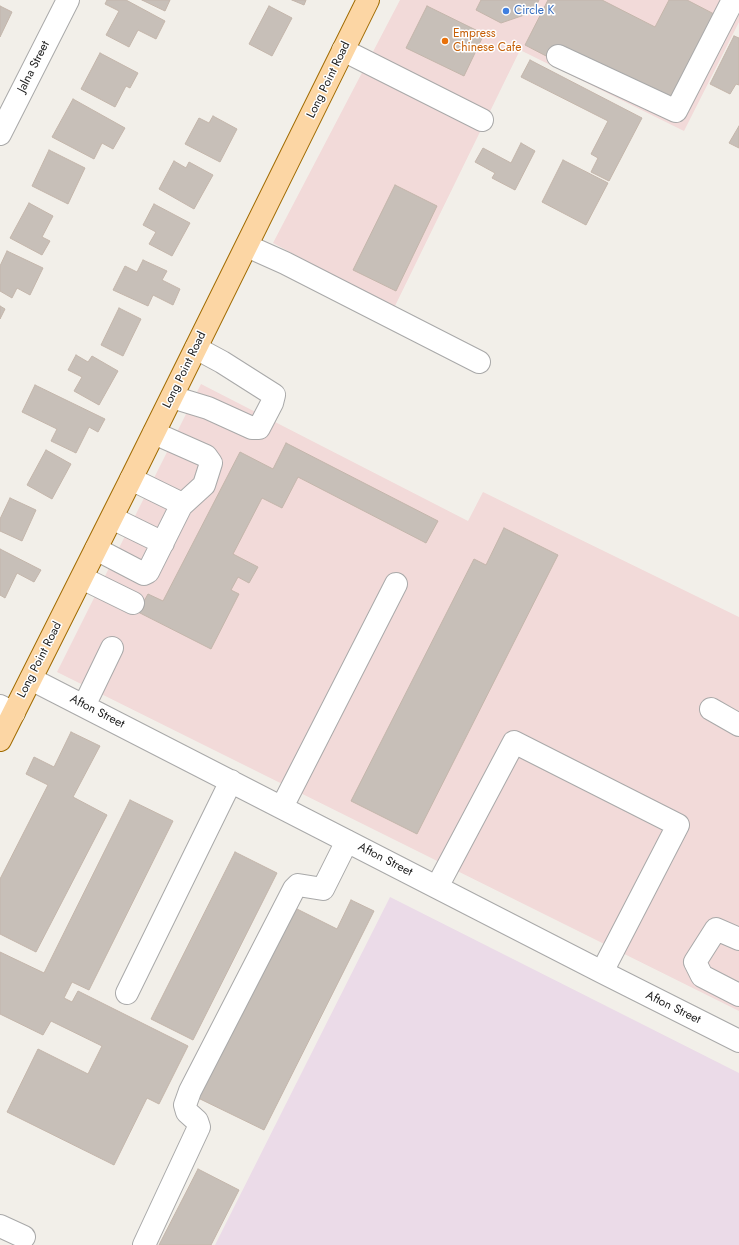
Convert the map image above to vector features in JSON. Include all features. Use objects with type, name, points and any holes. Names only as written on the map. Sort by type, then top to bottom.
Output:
[{"type":"main road","name":"Long Point Road","points":[[0,740],[7,709],[31,679],[368,0]]},
{"type":"street","name":"Jalna Street","points":[[0,134],[68,0]]},
{"type":"street","points":[[558,56],[676,111],[733,0]]},
{"type":"street","points":[[343,50],[482,120]]},
{"type":"street","points":[[247,246],[285,263],[479,362]]},
{"type":"street","points":[[172,397],[208,408],[252,428],[259,428],[272,403],[274,395],[222,362],[196,348]]},
{"type":"street","points":[[96,549],[144,574],[148,572],[181,506],[204,485],[211,463],[206,456],[154,433]]},
{"type":"street","points":[[131,479],[178,502],[181,506]]},
{"type":"street","points":[[112,518],[163,543]]},
{"type":"street","points":[[82,578],[133,603]]},
{"type":"street","points":[[282,807],[396,584]]},
{"type":"street","points":[[84,706],[112,648]]},
{"type":"street","name":"Afton Street","points":[[31,679],[739,1041]]},
{"type":"street","points":[[711,708],[739,725]]},
{"type":"street","points":[[437,887],[514,742],[678,825],[602,972]]},
{"type":"street","points":[[127,992],[231,781]]},
{"type":"street","points":[[144,1245],[199,1127],[197,1121],[187,1112],[185,1105],[190,1091],[294,889],[298,885],[323,889],[347,841]]},
{"type":"street","points":[[739,939],[716,929],[695,962],[702,976],[739,995]]},
{"type":"street","points":[[0,1226],[24,1237]]},
{"type":"shaded area","points":[[400,0],[739,0],[739,22],[684,131],[520,50],[394,308],[273,243]]},
{"type":"shaded area","points":[[201,384],[468,521],[483,492],[739,617],[739,1011],[57,672]]},
{"type":"shaded area","points":[[390,897],[739,1073],[739,1245],[215,1245]]},
{"type":"building","points":[[107,0],[126,0],[165,21],[156,39],[138,30],[129,47],[106,35],[119,11],[105,4]]},
{"type":"building","points":[[142,0],[170,0],[165,11]]},
{"type":"building","points":[[292,0],[306,0],[304,5]]},
{"type":"building","name":"Circle K","points":[[481,0],[539,0],[533,12],[501,23],[476,10]]},
{"type":"building","points":[[548,0],[602,0],[655,27],[669,0],[687,0],[714,14],[669,102],[550,58],[525,45]]},
{"type":"building","points":[[0,6],[12,12],[0,37]]},
{"type":"building","points":[[269,6],[292,18],[272,56],[249,44]]},
{"type":"building","name":"Empress Chinese Cafe","points":[[427,6],[484,34],[464,76],[406,48]]},
{"type":"building","points":[[734,36],[739,38],[739,85],[736,84],[730,94],[710,84]]},
{"type":"building","points":[[100,53],[138,73],[130,88],[126,86],[115,107],[81,89]]},
{"type":"building","points":[[530,60],[642,118],[609,181],[591,172],[598,158],[591,154],[608,121],[521,77]]},
{"type":"building","points":[[73,99],[125,128],[113,149],[102,143],[94,159],[52,137]]},
{"type":"building","points":[[213,116],[237,129],[220,162],[185,144],[199,118],[209,123]]},
{"type":"building","points":[[739,126],[739,148],[729,143]]},
{"type":"building","points":[[521,143],[535,151],[515,190],[492,178],[495,173],[475,162],[483,148],[511,163]]},
{"type":"building","points":[[49,150],[85,168],[68,204],[32,186]]},
{"type":"building","points":[[563,160],[608,183],[586,225],[542,202]]},
{"type":"building","points":[[174,161],[186,168],[189,162],[213,175],[194,209],[159,189]]},
{"type":"building","points":[[395,185],[437,206],[396,291],[353,270]]},
{"type":"building","points":[[29,203],[53,216],[42,237],[50,241],[42,255],[10,238]]},
{"type":"building","points":[[154,204],[190,223],[172,256],[149,244],[156,232],[143,225]]},
{"type":"building","points":[[7,251],[43,268],[30,295],[17,288],[12,298],[0,291],[0,266]]},
{"type":"building","points":[[143,260],[167,271],[162,280],[180,289],[173,305],[153,295],[148,306],[113,290],[125,266],[137,272]]},
{"type":"building","points":[[0,306],[5,309],[0,319]]},
{"type":"building","points":[[119,308],[141,319],[123,356],[101,345]]},
{"type":"building","points":[[76,355],[88,362],[92,356],[118,371],[99,405],[74,391],[82,377],[68,370]]},
{"type":"building","points":[[35,385],[105,419],[98,432],[89,427],[76,453],[51,441],[57,429],[22,412]]},
{"type":"building","points":[[286,443],[438,521],[426,543],[298,477],[282,508],[262,498],[233,554],[258,567],[249,583],[238,577],[231,590],[239,594],[211,649],[138,612],[148,594],[163,601],[240,452],[273,469]]},
{"type":"building","points":[[46,450],[71,464],[52,499],[27,485]]},
{"type":"building","points":[[10,498],[36,510],[22,541],[0,531],[0,519]]},
{"type":"building","points":[[504,528],[558,555],[417,834],[351,801],[474,559],[486,565]]},
{"type":"building","points":[[0,549],[41,570],[34,582],[17,573],[5,598],[0,595]]},
{"type":"building","points":[[71,732],[100,746],[73,797],[107,815],[36,952],[0,934],[0,879],[48,785],[26,774],[34,757],[54,767]]},
{"type":"building","points":[[130,800],[173,821],[89,990],[72,982],[64,998],[72,1002],[78,991],[188,1046],[159,1104],[147,1098],[114,1165],[7,1112],[38,1049],[88,1074],[102,1046],[51,1021],[43,1035],[0,1014],[0,952],[44,973]]},
{"type":"building","points":[[235,852],[277,873],[193,1040],[151,1019]]},
{"type":"building","points":[[351,900],[374,911],[264,1130],[196,1097],[291,906],[337,929]]},
{"type":"building","points":[[198,1169],[239,1190],[211,1245],[159,1245]]},
{"type":"place","name":"Circle K","points":[[506,11]]},
{"type":"place","name":"Empress Chinese Cafe","points":[[445,41]]}]
